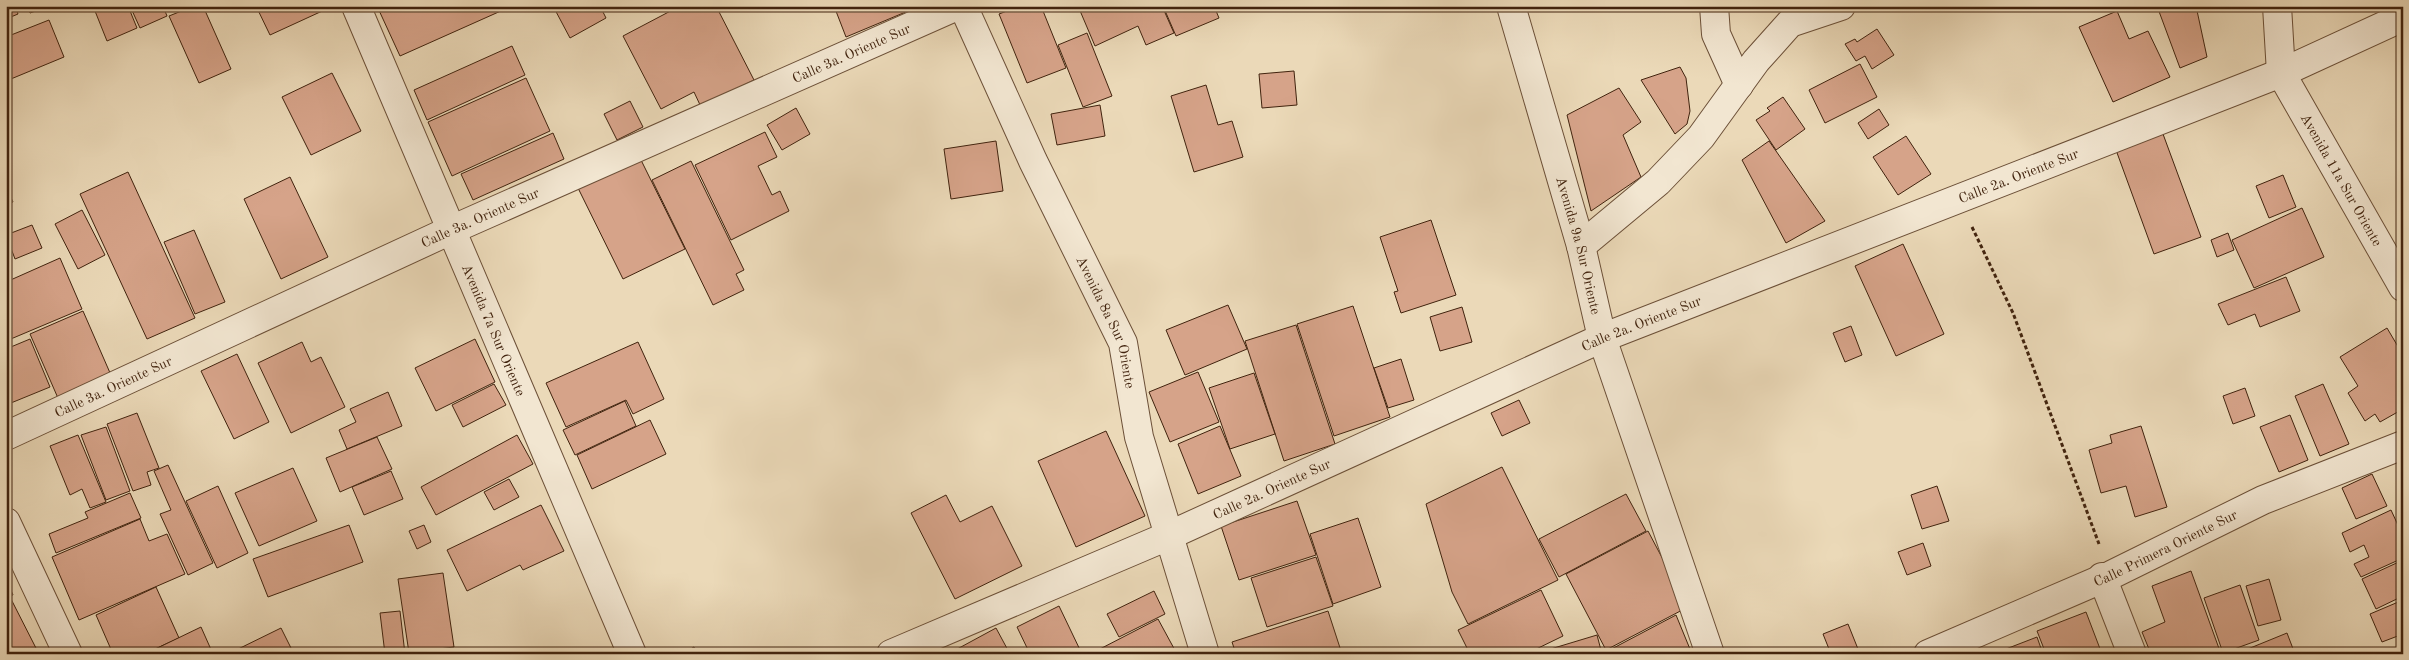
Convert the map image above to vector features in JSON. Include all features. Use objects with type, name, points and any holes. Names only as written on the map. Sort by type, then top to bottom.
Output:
[{"type":"street","name":"Avenida 7a Sur Oriente","points":[[356,6],[632,654]]},
{"type":"street","name":"Calle 3a. Oriente Sur","points":[[6,436],[451,230],[958,6]]},
{"type":"street","name":"Avenida 8a Sur Oriente","points":[[963,6],[1032,161],[1123,343],[1139,437],[1205,654]]},
{"type":"street","name":"Avenida 9a Sur Oriente","points":[[1511,6],[1581,246],[1602,338],[1710,654]]},
{"type":"street","points":[[1714,6],[1716,34],[1739,85]]},
{"type":"street","points":[[1581,246],[1658,182],[1701,137],[1756,61],[1790,23],[1841,6]]},
{"type":"street","points":[[2277,6],[2281,73]]},
{"type":"street","name":"Calle 2a. Oriente Sur","points":[[891,654],[1168,536],[1602,338],[2281,73],[2403,17]]},
{"type":"street","name":"Avenida 11a Sur Oriente","points":[[2281,73],[2403,287]]},
{"type":"street","name":"Calle Primera Oriente Sur","points":[[1928,654],[2038,608],[2263,500],[2403,445]]},
{"type":"street","points":[[6,522],[68,654]]},
{"type":"street","points":[[2107,576],[2132,654]]},
{"type":"path","points":[[1958,199],[2012,313],[2107,576]]},
{"type":"building","points":[[6,6],[15,6],[18,14],[6,19]]},
{"type":"building","points":[[27,6],[50,6],[30,13]]},
{"type":"building","points":[[93,6],[128,6],[137,28],[107,41]]},
{"type":"building","points":[[130,6],[163,6],[167,16],[140,28]]},
{"type":"building","points":[[194,6],[203,6],[231,69],[199,83],[169,16]]},
{"type":"building","points":[[256,6],[331,6],[331,7],[270,35]]},
{"type":"building","points":[[377,6],[512,6],[400,56]]},
{"type":"building","points":[[553,6],[600,6],[606,18],[570,38]]},
{"type":"building","points":[[680,6],[716,6],[754,80],[701,107],[694,92],[661,109],[623,36]]},
{"type":"building","points":[[834,6],[920,6],[846,37]]},
{"type":"building","points":[[1020,6],[1041,6],[1066,68],[1027,83],[999,14]]},
{"type":"building","points":[[1078,6],[1162,6],[1174,33],[1146,45],[1138,26],[1095,46]]},
{"type":"building","points":[[1163,6],[1214,6],[1219,18],[1176,36]]},
{"type":"building","points":[[2157,6],[2196,6],[2207,57],[2180,68]]},
{"type":"building","points":[[2117,11],[2129,39],[2148,31],[2170,77],[2113,102],[2079,27]]},
{"type":"building","points":[[49,20],[64,57],[6,81],[6,37]]},
{"type":"building","points":[[1877,29],[1894,55],[1872,69],[1865,56],[1856,61],[1845,44],[1855,39],[1857,42]]},
{"type":"building","points":[[1087,33],[1112,96],[1083,107],[1058,45]]},
{"type":"building","points":[[512,46],[525,75],[427,120],[414,90]]},
{"type":"building","points":[[1860,64],[1877,97],[1825,123],[1809,90]]},
{"type":"building","points":[[1680,67],[1686,78],[1690,111],[1687,124],[1675,134],[1641,80]]},
{"type":"building","points":[[1294,71],[1297,105],[1262,108],[1259,74]]},
{"type":"building","points":[[332,73],[361,131],[311,155],[282,97]]},
{"type":"building","points":[[526,78],[550,131],[452,176],[428,122]]},
{"type":"building","points":[[1206,85],[1218,125],[1232,121],[1243,157],[1194,172],[1171,96]]},
{"type":"building","points":[[1619,88],[1641,122],[1623,135],[1641,177],[1591,211],[1567,115]]},
{"type":"building","points":[[1783,97],[1805,129],[1776,150],[1756,120],[1770,111],[1767,108]]},
{"type":"building","points":[[630,101],[643,127],[617,140],[604,114]]},
{"type":"building","points":[[1100,105],[1105,136],[1057,145],[1051,114]]},
{"type":"building","points":[[796,108],[810,134],[782,150],[767,125]]},
{"type":"building","points":[[1879,109],[1889,125],[1868,139],[1858,123]]},
{"type":"building","points":[[765,132],[777,157],[758,166],[772,195],[780,191],[789,211],[731,240],[695,165]]},
{"type":"building","points":[[553,133],[564,159],[473,200],[461,174]]},
{"type":"building","points":[[2163,134],[2201,237],[2154,254],[2116,150]]},
{"type":"building","points":[[1906,136],[1931,174],[1898,195],[1873,157]]},
{"type":"building","points":[[996,141],[1003,191],[951,199],[944,149]]},
{"type":"building","points":[[1769,141],[1825,221],[1786,243],[1742,160]]},
{"type":"building","points":[[640,158],[685,249],[623,279],[578,188]]},
{"type":"building","points":[[691,161],[744,270],[736,274],[744,290],[713,305],[652,180]]},
{"type":"building","points":[[128,172],[195,318],[147,339],[80,194]]},
{"type":"building","points":[[2283,175],[2296,207],[2269,218],[2256,186]]},
{"type":"building","points":[[290,177],[328,257],[281,279],[244,199]]},
{"type":"building","points":[[6,187],[13,202],[6,205]]},
{"type":"building","points":[[2302,208],[2324,257],[2254,288],[2232,240]]},
{"type":"building","points":[[82,210],[105,255],[78,269],[55,224]]},
{"type":"building","points":[[1431,220],[1456,295],[1401,313],[1394,292],[1398,291],[1380,237]]},
{"type":"building","points":[[32,225],[42,248],[15,259],[6,235]]},
{"type":"building","points":[[194,230],[225,302],[195,314],[164,242]]},
{"type":"building","points":[[2228,233],[2234,250],[2217,257],[2211,240]]},
{"type":"building","points":[[1903,244],[1944,334],[1896,356],[1855,266]]},
{"type":"building","points":[[60,258],[82,309],[6,341],[6,282]]},
{"type":"building","points":[[2286,277],[2300,311],[2260,327],[2255,314],[2228,325],[2218,304]]},
{"type":"building","points":[[1228,305],[1247,349],[1185,375],[1166,330]]},
{"type":"building","points":[[1353,306],[1390,417],[1334,436],[1297,324]]},
{"type":"building","points":[[1462,307],[1472,342],[1440,351],[1430,317]]},
{"type":"building","points":[[83,311],[114,382],[61,405],[30,334]]},
{"type":"building","points":[[1296,325],[1335,444],[1284,461],[1245,341]]},
{"type":"building","points":[[1851,326],[1862,355],[1845,362],[1833,333]]},
{"type":"building","points":[[2387,328],[2403,355],[2403,409],[2380,422],[2375,414],[2365,421],[2348,393],[2358,386],[2340,357]]},
{"type":"building","points":[[30,339],[50,387],[6,405],[6,349]]},
{"type":"building","points":[[475,339],[495,382],[436,411],[415,368]]},
{"type":"building","points":[[302,342],[311,362],[321,357],[345,407],[291,433],[258,363]]},
{"type":"building","points":[[638,342],[664,399],[633,414],[626,400],[566,427],[546,383]]},
{"type":"building","points":[[237,354],[269,422],[234,439],[201,371]]},
{"type":"building","points":[[1401,359],[1414,400],[1388,408],[1374,368]]},
{"type":"building","points":[[1198,372],[1219,422],[1170,442],[1149,392]]},
{"type":"building","points":[[1254,373],[1275,434],[1230,449],[1209,388]]},
{"type":"building","points":[[494,384],[506,405],[463,427],[452,405]]},
{"type":"building","points":[[2323,384],[2349,444],[2320,456],[2295,396]]},
{"type":"building","points":[[2245,388],[2255,416],[2233,424],[2223,396]]},
{"type":"building","points":[[388,392],[402,426],[347,449],[339,430],[356,422],[350,409]]},
{"type":"building","points":[[1519,400],[1530,423],[1502,436],[1491,413]]},
{"type":"building","points":[[625,401],[636,426],[575,455],[563,430]]},
{"type":"building","points":[[137,413],[159,468],[147,472],[151,485],[133,491],[107,424]]},
{"type":"building","points":[[2290,415],[2308,460],[2279,472],[2260,427]]},
{"type":"building","points":[[650,420],[666,454],[592,489],[577,455]]},
{"type":"building","points":[[1220,426],[1241,476],[1198,494],[1178,444]]},
{"type":"building","points":[[2141,426],[2167,507],[2135,517],[2126,486],[2101,493],[2089,450],[2112,443],[2110,435]]},
{"type":"building","points":[[106,427],[130,491],[106,500],[81,435]]},
{"type":"building","points":[[1106,431],[1145,516],[1076,547],[1038,461]]},
{"type":"building","points":[[78,435],[106,502],[90,508],[82,489],[70,495],[50,446]]},
{"type":"building","points":[[517,435],[533,464],[436,515],[421,487]]},
{"type":"building","points":[[377,437],[392,469],[340,492],[326,458]]},
{"type":"building","points":[[168,465],[213,563],[188,575],[160,514],[171,510],[154,471]]},
{"type":"building","points":[[1502,467],[1558,580],[1468,624],[1452,592],[1426,504]]},
{"type":"building","points":[[293,468],[317,521],[259,546],[235,493]]},
{"type":"building","points":[[391,471],[403,499],[364,515],[352,487]]},
{"type":"building","points":[[2372,474],[2387,506],[2356,519],[2342,488]]},
{"type":"building","points":[[509,479],[519,497],[494,510],[484,492]]},
{"type":"building","points":[[218,486],[248,553],[217,568],[186,501]]},
{"type":"building","points":[[1937,486],[1949,521],[1922,529],[1911,495]]},
{"type":"building","points":[[130,493],[141,518],[56,553],[49,534],[88,518],[85,512]]},
{"type":"building","points":[[1626,494],[1646,531],[1559,577],[1539,539]]},
{"type":"building","points":[[946,495],[960,522],[992,506],[1022,566],[955,599],[911,513]]},
{"type":"building","points":[[1297,501],[1316,555],[1239,580],[1221,526]]},
{"type":"building","points":[[541,505],[564,551],[523,570],[520,565],[467,591],[447,550]]},
{"type":"building","points":[[2391,510],[2403,536],[2403,558],[2361,577],[2354,564],[2369,557],[2364,545],[2350,552],[2342,533]]},
{"type":"building","points":[[1358,518],[1381,587],[1333,604],[1310,534]]},
{"type":"building","points":[[140,519],[149,541],[167,534],[185,574],[79,620],[52,557]]},
{"type":"building","points":[[349,525],[363,562],[268,597],[253,559]]},
{"type":"building","points":[[424,525],[431,542],[417,549],[409,531]]},
{"type":"building","points":[[1648,531],[1688,607],[1606,650],[1566,574]]},
{"type":"building","points":[[1923,543],[1931,566],[1907,575],[1898,552]]},
{"type":"building","points":[[1316,557],[1333,606],[1267,627],[1251,578]]},
{"type":"building","points":[[2403,560],[2403,596],[2376,609],[2362,579]]},
{"type":"building","points":[[2191,571],[2221,654],[2151,654],[2142,632],[2165,622],[2152,586]]},
{"type":"building","points":[[443,573],[454,647],[409,653],[398,579]]},
{"type":"building","points":[[6,578],[13,595],[6,597]]},
{"type":"building","points":[[2269,579],[2281,620],[2258,626],[2246,586]]},
{"type":"building","points":[[2240,585],[2259,640],[2223,653],[2204,598]]},
{"type":"building","points":[[156,587],[179,638],[144,654],[113,654],[96,615]]},
{"type":"building","points":[[1541,590],[1563,636],[1526,654],[1470,654],[1458,630]]},
{"type":"building","points":[[1154,591],[1165,614],[1119,637],[1107,614]]},
{"type":"building","points":[[11,599],[39,654],[6,654],[6,601]]},
{"type":"building","points":[[2403,600],[2403,634],[2382,642],[2370,614]]},
{"type":"building","points":[[1059,606],[1082,654],[1030,654],[1017,627]]},
{"type":"building","points":[[400,611],[405,654],[385,654],[380,613]]},
{"type":"building","points":[[1328,611],[1342,654],[1236,654],[1232,642]]},
{"type":"building","points":[[2086,612],[2102,654],[2046,654],[2037,631]]},
{"type":"building","points":[[1676,615],[1692,654],[1604,654],[1604,653]]},
{"type":"building","points":[[1158,619],[1177,654],[1100,654],[1098,650]]},
{"type":"building","points":[[1848,624],[1860,654],[1831,654],[1823,634]]},
{"type":"building","points":[[201,627],[213,654],[145,654]]},
{"type":"building","points":[[281,628],[294,654],[228,654]]},
{"type":"building","points":[[996,628],[1010,654],[948,654]]},
{"type":"building","points":[[2287,633],[2295,654],[2238,653]]},
{"type":"building","points":[[1597,635],[1602,654],[1545,654],[1544,651]]},
{"type":"building","points":[[2037,637],[2043,654],[1993,654]]},
{"type":"building","points":[[694,647],[698,654],[682,654]]}]
